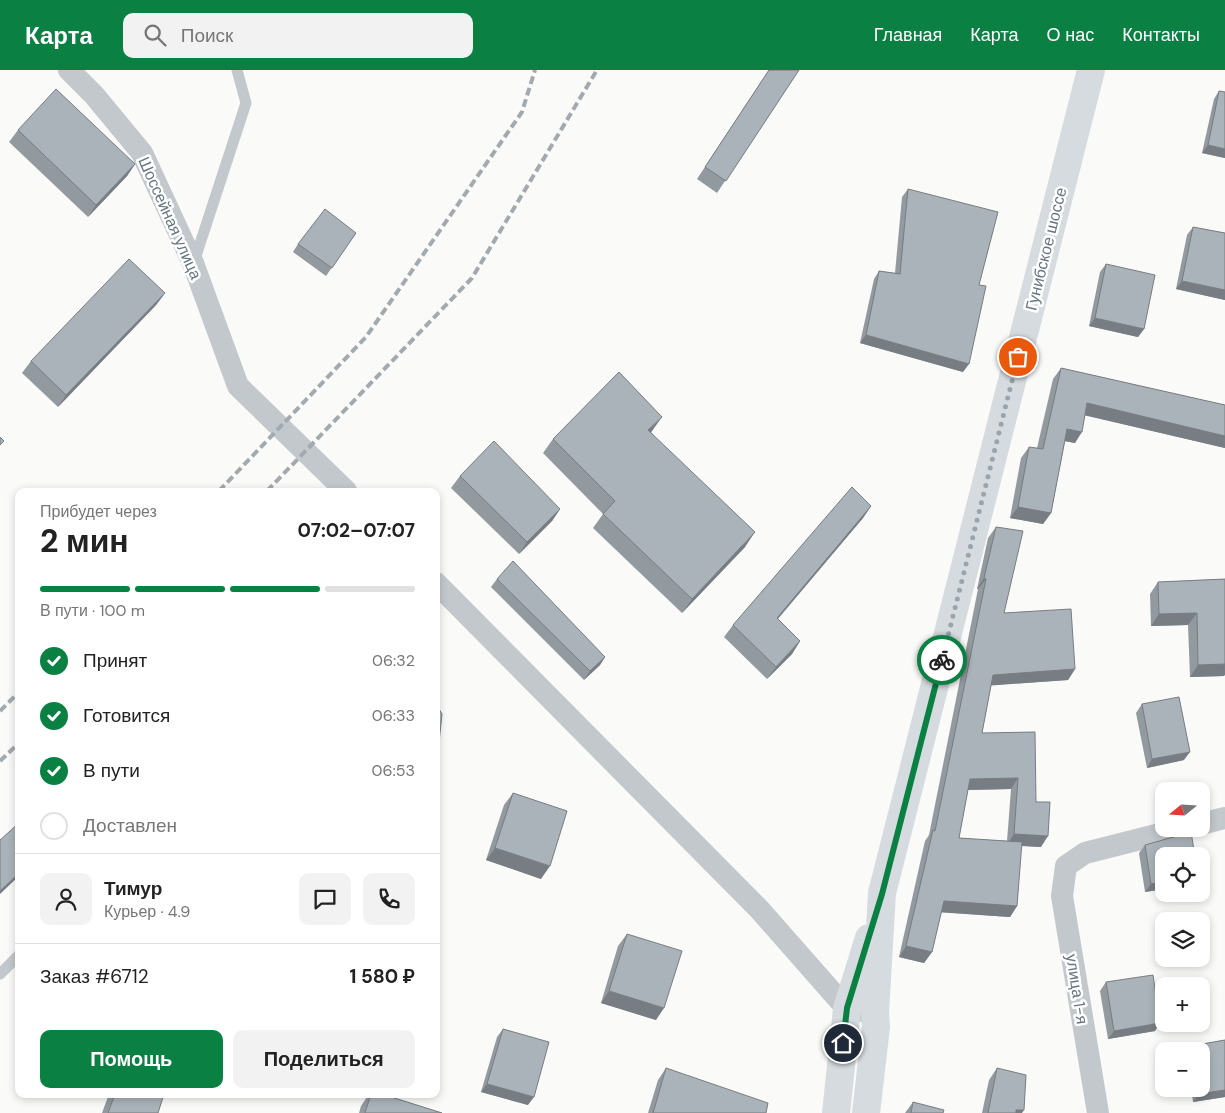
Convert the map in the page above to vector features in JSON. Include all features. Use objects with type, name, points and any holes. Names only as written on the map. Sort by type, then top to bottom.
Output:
[{"type":"main road","name":"Гунибское шоссе","points":[[866,1113],[876,1028],[875,1013],[882,894],[1091,70]]},
{"type":"main road","points":[[836,1113],[847,1008],[882,894]]},
{"type":"street","name":"Шоссейная улица","points":[[69,70],[94,95],[142,153],[193,263],[238,386],[343,488]]},
{"type":"street","points":[[440,588],[759,909],[847,1008],[875,1013]]},
{"type":"street","points":[[1210,822],[1225,818]]},
{"type":"street","name":"улица 1-я","points":[[1098,1113],[1062,896],[1066,866],[1085,853],[1155,835]]},
{"type":"lane","points":[[193,263],[246,103],[237,70]]},
{"type":"lane","points":[[0,974],[15,959]]},
{"type":"building","points":[[769,70],[799,70],[726,181],[705,167]]},
{"type":"building","points":[[56,89],[135,164],[96,205],[18,130]]},
{"type":"building","points":[[1219,91],[1225,92],[1225,149],[1208,145]]},
{"type":"building","points":[[908,189],[998,212],[979,285],[986,286],[969,364],[866,335],[879,271],[900,274]]},
{"type":"building","points":[[325,209],[356,233],[332,268],[298,244]]},
{"type":"building","points":[[1193,227],[1225,233],[1225,290],[1182,281]]},
{"type":"building","points":[[129,259],[165,293],[66,395],[31,361]]},
{"type":"building","points":[[1106,264],[1155,275],[1144,329],[1095,318]]},
{"type":"building","points":[[1061,368],[1225,405],[1225,436],[1087,403],[1082,432],[1067,429],[1051,513],[1018,507],[1029,447],[1043,449]]},
{"type":"building","points":[[619,372],[662,417],[648,430],[755,532],[692,599],[603,514],[615,501],[553,439]]},
{"type":"building","points":[[0,437],[4,441],[0,445]]},
{"type":"building","points":[[494,441],[560,509],[527,542],[460,476]]},
{"type":"building","points":[[852,487],[871,506],[777,618],[800,641],[776,667],[733,625]]},
{"type":"building","points":[[996,527],[1023,531],[1004,613],[1071,609],[1075,669],[993,675],[982,733],[1035,732],[1036,802],[1050,802],[1048,836],[1014,834],[1018,778],[970,779],[959,838],[1022,842],[1017,906],[944,901],[932,952],[906,946],[933,830],[935,831],[986,579],[984,578]]},
{"type":"building","points":[[513,561],[605,657],[590,671],[497,579]]},
{"type":"building","points":[[1225,579],[1225,664],[1198,665],[1197,613],[1159,614],[1158,582]]},
{"type":"building","points":[[1179,697],[1190,752],[1152,759],[1142,704]]},
{"type":"building","points":[[440,711],[442,714],[440,733]]},
{"type":"building","points":[[513,793],[567,811],[550,866],[495,848]]},
{"type":"building","points":[[15,827],[15,877],[0,891],[0,840]]},
{"type":"building","points":[[1170,838],[1192,838],[1194,847],[1155,847],[1155,883],[1151,884],[1145,845]]},
{"type":"building","points":[[627,934],[682,951],[664,1008],[609,991]]},
{"type":"building","points":[[1153,975],[1155,1024],[1114,1031],[1106,982]]},
{"type":"building","points":[[503,1029],[549,1042],[534,1097],[487,1084]]},
{"type":"building","points":[[1225,1040],[1225,1090],[1210,1092],[1210,1043]]},
{"type":"building","points":[[666,1068],[768,1103],[766,1113],[653,1113]]},
{"type":"building","points":[[997,1068],[1026,1075],[1024,1110],[1016,1110],[1016,1113],[988,1113]]},
{"type":"building","points":[[114,1098],[163,1098],[158,1113],[108,1113]]},
{"type":"building","points":[[370,1098],[395,1098],[442,1113],[365,1113]]},
{"type":"building","points":[[913,1102],[944,1110],[943,1113],[911,1113]]},
{"type":"railway","points":[[222,488],[366,337],[522,112],[535,70]]},
{"type":"railway","points":[[270,488],[472,278],[597,70]]},
{"type":"railway","points":[[0,711],[15,696]]},
{"type":"railway","points":[[0,761],[15,747]]},
{"type":"way so far","points":[[942,660],[1018,357]]},
{"type":"route","points":[[843,1043],[847,1008],[882,894],[942,660]]}]
